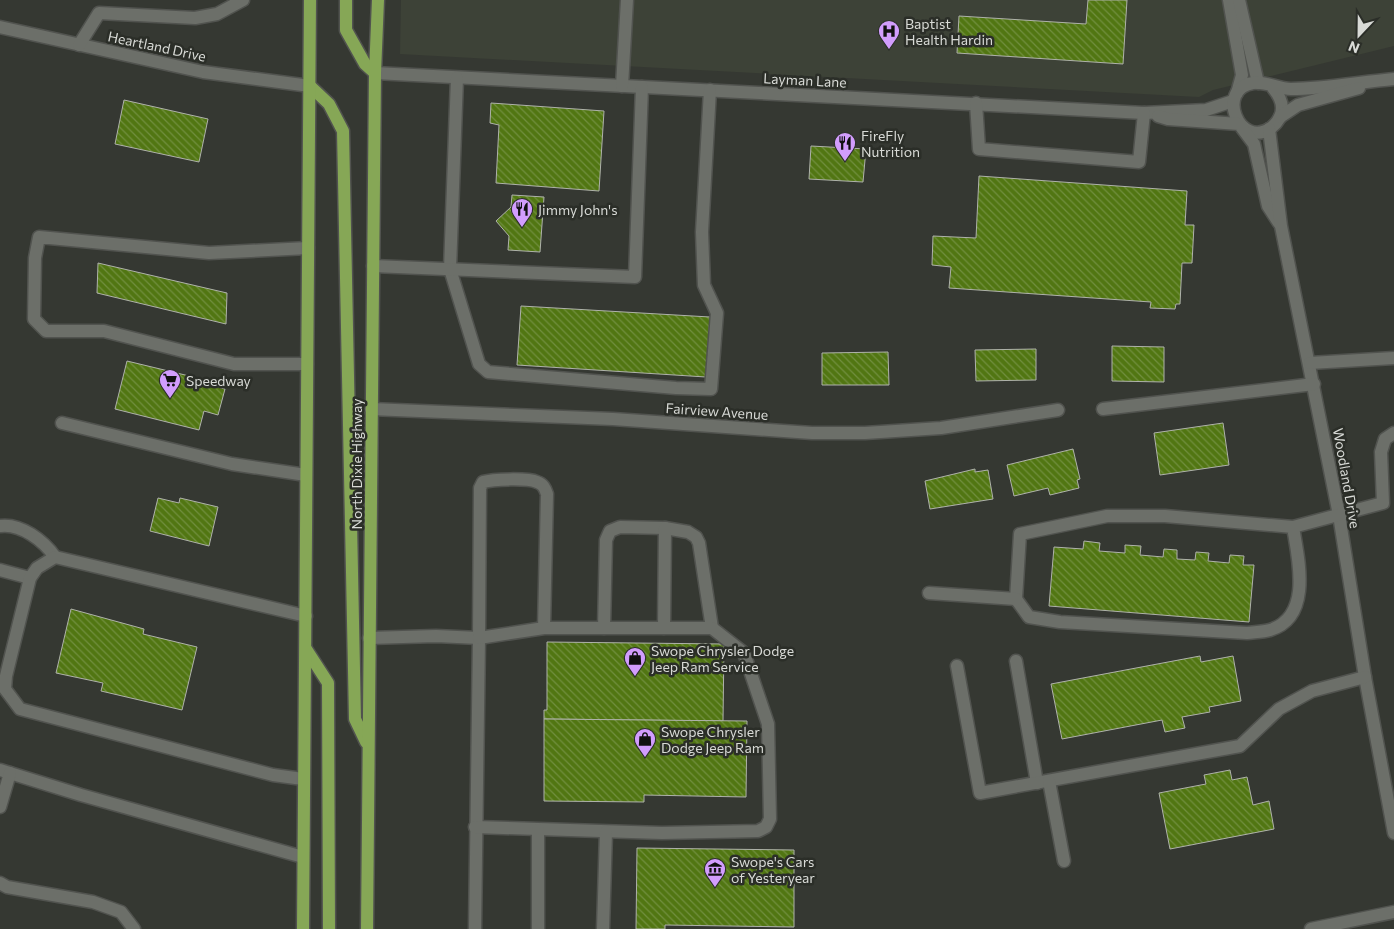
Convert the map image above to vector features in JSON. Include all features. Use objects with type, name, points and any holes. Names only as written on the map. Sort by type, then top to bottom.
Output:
[{"type":"main road","points":[[303,929],[310,0]]},
{"type":"main road","points":[[346,0],[346,30],[366,64],[375,73]]},
{"type":"main road","name":"North Dixie Highway","points":[[367,929],[371,409],[375,73],[378,0]]},
{"type":"main road","points":[[310,86],[329,104],[343,131],[355,719],[368,744]]},
{"type":"main road","points":[[306,649],[328,683],[329,929]]},
{"type":"street","points":[[79,45],[99,13],[195,18],[217,14],[243,0]]},
{"type":"street","points":[[622,86],[627,0]]},
{"type":"street","points":[[1229,0],[1242,74],[1235,97],[1234,117],[1254,144],[1268,206],[1281,226]]},
{"type":"street","points":[[1239,0],[1258,82]]},
{"type":"street","name":"Heartland Drive","points":[[0,27],[203,72],[310,86]]},
{"type":"street","name":"Layman Lane","points":[[375,73],[1145,112],[1206,110],[1235,97]]},
{"type":"street","points":[[457,78],[450,269],[479,364],[488,372],[676,388],[710,389],[717,313],[704,285],[702,232],[710,90]]},
{"type":"street","points":[[1235,97],[1242,88],[1258,82],[1273,88],[1291,89],[1391,79]]},
{"type":"street","points":[[976,104],[979,149],[1139,162],[1145,112],[1168,120],[1239,124],[1253,132],[1269,129],[1280,117],[1298,105],[1391,79]]},
{"type":"street","points":[[373,266],[635,277],[642,87]]},
{"type":"street","points":[[1273,88],[1281,102],[1280,117]]},
{"type":"street","name":"Woodland Drive","points":[[1269,129],[1281,226],[1339,515],[1365,677],[1392,813],[1394,833]]},
{"type":"street","points":[[307,364],[234,364],[104,331],[46,331],[34,319],[35,258],[40,237],[209,253],[308,248]]},
{"type":"street","points":[[1310,363],[1394,358]]},
{"type":"street","points":[[1103,409],[1314,384]]},
{"type":"street","name":"Fairview Avenue","points":[[371,409],[612,419],[812,433],[865,434],[941,428],[1058,410]]},
{"type":"street","points":[[62,423],[232,464],[306,475]]},
{"type":"street","points":[[1293,527],[1301,580],[1298,598],[1287,620],[1271,630],[1247,633],[1060,622],[1029,617],[1016,599],[1020,534],[1107,516],[1165,516],[1293,527],[1383,503],[1381,452],[1385,439],[1394,433]]},
{"type":"street","points":[[474,929],[480,488],[483,482],[490,480],[536,481],[544,486],[547,494],[544,628]]},
{"type":"street","points":[[0,526],[8,525],[24,531],[49,548],[55,557],[306,616]]},
{"type":"street","points":[[604,628],[606,540],[610,531],[620,527],[665,528],[688,532],[696,536],[699,543],[712,628]]},
{"type":"street","points":[[664,628],[665,528]]},
{"type":"street","points":[[55,557],[37,568],[30,578],[6,676],[6,689],[20,709],[273,774],[304,779]]},
{"type":"street","points":[[0,570],[30,578]]},
{"type":"street","points":[[928,593],[1016,599]]},
{"type":"street","points":[[370,638],[436,636],[479,638],[544,628],[712,628],[744,653],[768,724],[770,819],[766,827],[758,831],[606,832],[476,827]]},
{"type":"street","points":[[1016,661],[1043,782],[1064,861]]},
{"type":"street","points":[[957,666],[980,792],[1240,746],[1279,709],[1312,691],[1365,677]]},
{"type":"street","points":[[0,807],[5,772],[303,857]]},
{"type":"street","points":[[538,830],[538,929]]},
{"type":"street","points":[[603,929],[606,832]]},
{"type":"street","points":[[0,883],[7,887],[93,902],[121,912],[134,929]]},
{"type":"street","points":[[1311,929],[1394,912]]},
{"type":"shaded area","name":"Baptist Health Hardin","points":[[401,0],[1394,0],[1394,46],[1213,90],[1199,97],[400,54]]},
{"type":"building","points":[[1088,0],[1127,0],[1123,64],[957,53],[959,16],[1086,24]]},
{"type":"building","points":[[124,100],[208,119],[199,162],[115,144]]},
{"type":"building","points":[[491,103],[604,111],[599,191],[496,183],[499,125],[490,123]]},
{"type":"building","points":[[811,146],[866,149],[863,182],[809,179]]},
{"type":"building","points":[[979,176],[1187,191],[1185,225],[1194,225],[1192,263],[1182,263],[1180,304],[1176,304],[1175,309],[1150,308],[1151,302],[949,288],[951,267],[932,265],[933,236],[976,238]]},
{"type":"building","name":"Jimmy John's","points":[[512,195],[544,197],[540,252],[508,250],[509,236],[496,221],[511,207]]},
{"type":"building","points":[[98,263],[227,293],[226,324],[97,293]]},
{"type":"building","points":[[521,306],[710,317],[706,377],[517,365]]},
{"type":"building","points":[[1112,346],[1164,347],[1164,382],[1112,381]]},
{"type":"building","points":[[1036,349],[1036,380],[976,381],[975,350]]},
{"type":"building","points":[[888,352],[889,385],[822,385],[822,353]]},
{"type":"building","name":"Speedway","points":[[127,361],[210,381],[210,385],[225,389],[218,415],[204,411],[199,430],[115,409]]},
{"type":"building","points":[[1223,423],[1229,465],[1160,475],[1154,433]]},
{"type":"building","points":[[1073,449],[1080,479],[1077,480],[1079,488],[1050,495],[1048,488],[1014,496],[1007,465]]},
{"type":"building","points":[[975,469],[975,472],[988,470],[993,499],[930,509],[925,481]]},
{"type":"building","points":[[158,498],[179,503],[180,498],[218,507],[209,546],[150,531]]},
{"type":"building","points":[[1084,541],[1100,543],[1099,551],[1125,553],[1125,545],[1141,546],[1140,555],[1163,557],[1164,549],[1177,550],[1177,559],[1195,560],[1196,552],[1209,553],[1208,561],[1229,563],[1230,555],[1244,556],[1243,565],[1254,565],[1249,622],[1049,606],[1054,547],[1083,549]]},
{"type":"building","points":[[71,609],[144,629],[143,634],[197,647],[182,710],[101,691],[103,683],[56,673]]},
{"type":"building","name":"Swope Chrysler Dodge Jeep Ram Service","points":[[547,642],[724,644],[723,721],[544,719],[544,710],[547,710]]},
{"type":"building","points":[[1200,656],[1201,662],[1233,656],[1241,701],[1209,707],[1210,712],[1182,717],[1185,728],[1165,732],[1162,720],[1062,739],[1051,684]]},
{"type":"building","name":"Swope Chrysler Dodge Jeep Ram","points":[[544,719],[747,721],[746,797],[644,795],[644,802],[544,801]]},
{"type":"building","points":[[1230,770],[1232,780],[1247,777],[1253,805],[1269,801],[1274,829],[1170,849],[1159,793],[1206,784],[1204,775]]},
{"type":"building","name":"Swope's Cars of Yesteryear","points":[[637,848],[794,850],[794,927],[665,925],[665,929],[636,929]]},
{"type":"place","name":"Baptist Health Hardin","points":[[889,50]]},
{"type":"place","name":"FireFly Nutrition","points":[[845,162]]},
{"type":"place","name":"Jimmy John's","points":[[522,228]]},
{"type":"place","name":"Speedway","points":[[170,399]]},
{"type":"place","name":"Swope Chrysler Dodge Jeep Ram Service","points":[[635,677]]},
{"type":"place","name":"Swope Chrysler Dodge Jeep Ram","points":[[645,758]]},
{"type":"place","name":"Swope's Cars of Yesteryear","points":[[715,888]]}]
